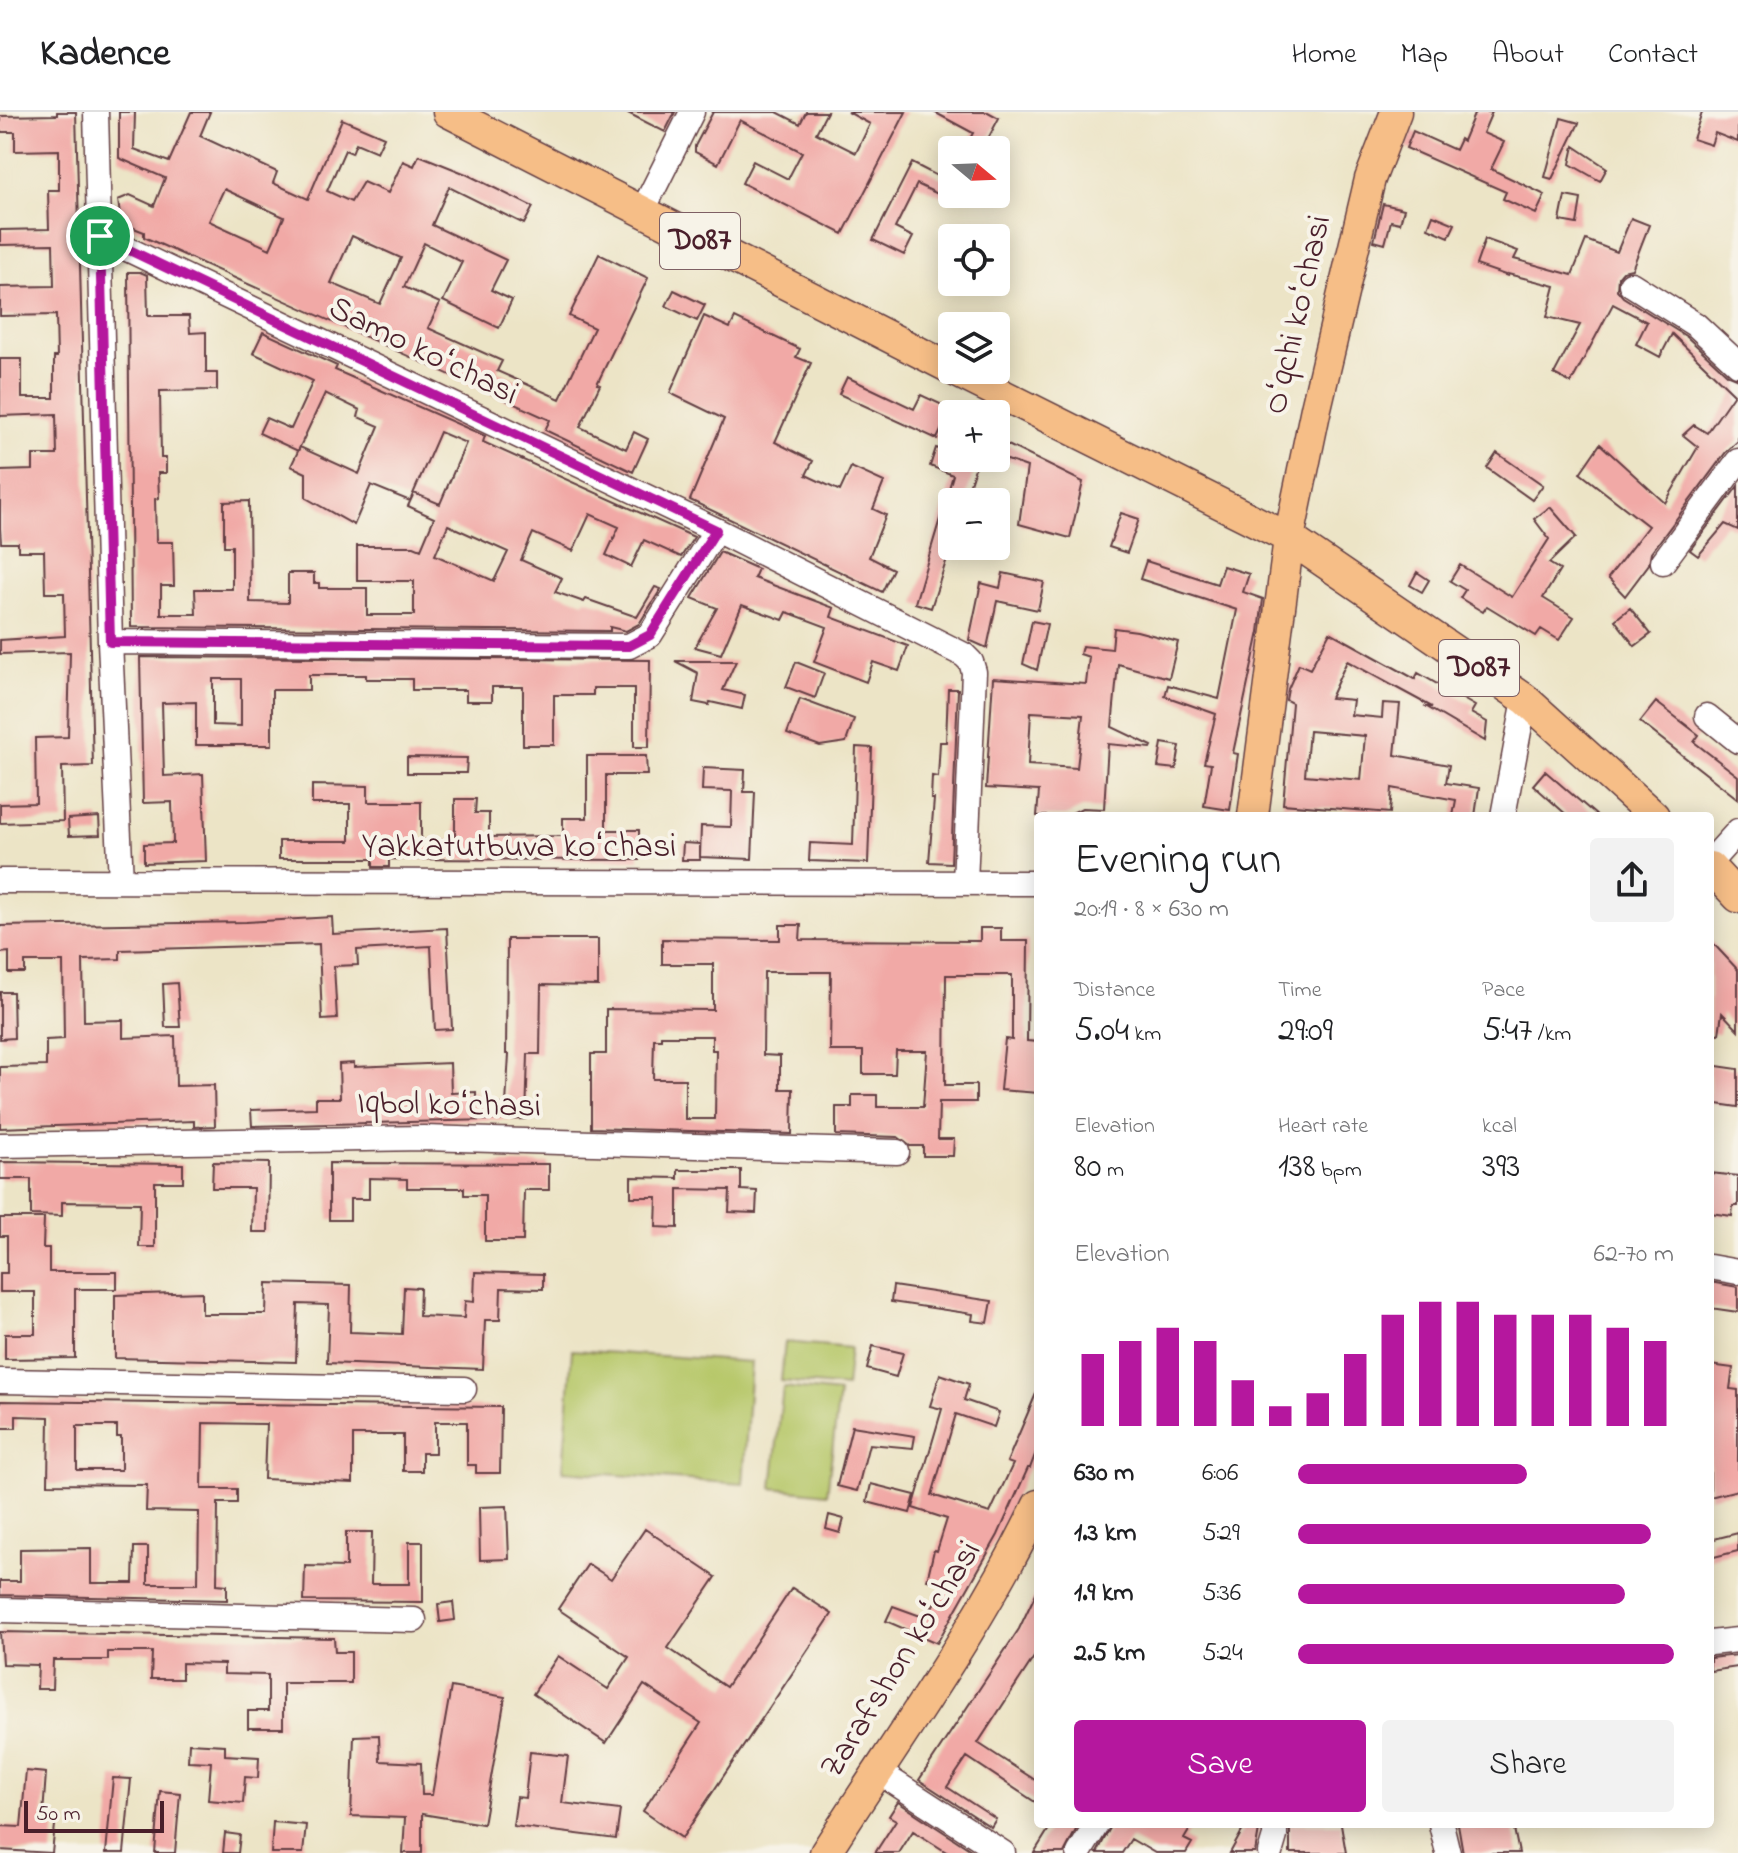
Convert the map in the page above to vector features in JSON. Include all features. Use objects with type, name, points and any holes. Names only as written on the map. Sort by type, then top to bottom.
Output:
[{"type":"main road","name":"D087","points":[[448,112],[938,362]]},
{"type":"main road","name":"Oʻqchi koʻchasi","points":[[1289,538],[1370,179],[1396,112]]},
{"type":"main road","name":"D087","points":[[981,384],[1289,538],[1525,699],[1650,812]]},
{"type":"main road","points":[[1254,812],[1289,538]]},
{"type":"main road","points":[[1714,870],[1738,897]]},
{"type":"main road","name":"Zarafshon koʻchasi","points":[[825,1853],[950,1661],[1019,1545],[1034,1513]]},
{"type":"street","points":[[96,112],[110,642],[121,881]]},
{"type":"street","points":[[642,212],[692,112]]},
{"type":"street","name":"Samo koʻchasi","points":[[100,236],[716,530],[971,662],[974,672],[965,883]]},
{"type":"street","points":[[1631,284],[1696,325],[1738,364]]},
{"type":"street","points":[[1663,562],[1738,461]]},
{"type":"street","points":[[110,642],[629,646],[650,635],[716,530]]},
{"type":"street","points":[[1504,812],[1525,699]]},
{"type":"street","points":[[1707,716],[1738,741]]},
{"type":"street","points":[[1714,860],[1738,831]]},
{"type":"street","name":"Yakkatutbuva koʻchasi","points":[[0,881],[1034,883]]},
{"type":"street","name":"Iqbol koʻchasi","points":[[0,1145],[424,1138],[897,1152]]},
{"type":"street","points":[[1714,1268],[1738,1272]]},
{"type":"street","points":[[0,1381],[464,1389]]},
{"type":"street","points":[[0,1610],[414,1620]]},
{"type":"street","points":[[1714,1643],[1738,1640]]},
{"type":"street","points":[[877,1771],[1003,1853]]},
{"type":"street","points":[[1079,1853],[1095,1828]]},
{"type":"street","points":[[1270,1853],[1275,1828]]},
{"type":"street","points":[[1442,1828],[1448,1853]]},
{"type":"green space","points":[[785,1342],[850,1348],[846,1387],[781,1381]]},
{"type":"green space","points":[[572,1350],[751,1362],[743,1484],[563,1471]]},
{"type":"green space","points":[[783,1387],[839,1393],[827,1494],[772,1488]]},
{"type":"building","points":[[57,112],[76,112],[93,766],[62,767],[63,821],[0,823],[0,804],[36,803],[35,738],[68,737],[70,652],[0,654],[0,640],[65,636],[64,593],[45,593],[44,551],[18,551],[18,543],[1,543],[0,528],[0,471],[33,470],[33,455],[57,455],[56,414],[0,416],[0,359],[22,359],[22,398],[54,398],[54,357],[57,357],[56,315],[0,316],[0,287],[54,286],[53,244],[0,245],[0,230],[49,229],[48,190],[59,190],[59,150],[15,151],[15,132],[0,132],[0,116],[57,115]]},
{"type":"building","points":[[119,112],[135,112],[134,149],[169,162],[191,112],[210,112],[200,136],[277,172],[273,183],[308,199],[342,119],[384,137],[377,152],[356,143],[352,153],[345,150],[327,191],[351,202],[363,182],[388,193],[403,161],[414,166],[419,155],[533,207],[524,224],[449,187],[432,225],[506,260],[491,290],[512,300],[499,328],[443,301],[462,262],[424,243],[404,287],[440,303],[428,328],[502,361],[497,371],[560,399],[594,328],[569,316],[599,254],[648,278],[580,427],[626,449],[634,432],[648,439],[633,472],[545,430],[550,420],[144,237],[144,232],[121,223],[118,200],[130,195],[154,206],[165,178],[119,158]],"holes":[[[224,189],[284,217],[270,249],[209,221]],[[352,236],[401,258],[380,304],[331,283]]]},
{"type":"building","points":[[626,112],[675,112],[665,132]]},
{"type":"building","points":[[713,112],[777,112],[800,124],[806,112],[827,112],[816,133],[856,153],[870,124],[848,112],[906,112],[843,234],[742,183],[753,161],[788,179],[802,152],[740,120],[718,164],[695,152],[695,146]]},
{"type":"building","points":[[934,112],[988,112],[999,118],[989,136],[971,136],[973,133]]},
{"type":"building","points":[[1475,112],[1492,112],[1483,133],[1504,142],[1491,169],[1545,195],[1536,214],[1503,199],[1506,192],[1406,148],[1413,131],[1455,150],[1460,139],[1463,141]]},
{"type":"building","points":[[1702,112],[1738,112],[1738,142],[1715,133],[1711,145],[1693,139]]},
{"type":"building","points":[[1561,118],[1579,123],[1552,179],[1545,177]]},
{"type":"building","points":[[1574,146],[1607,168],[1600,181],[1570,164]]},
{"type":"building","points":[[912,163],[938,176],[938,194],[917,184],[895,228],[913,237],[904,255],[873,240]]},
{"type":"building","points":[[1565,196],[1581,199],[1577,224],[1560,221]]},
{"type":"building","points":[[1383,204],[1404,209],[1400,223],[1391,221],[1385,244],[1374,241]]},
{"type":"building","points":[[1433,215],[1455,224],[1449,237],[1428,228]]},
{"type":"building","points":[[1631,218],[1649,225],[1632,269],[1623,271],[1618,277],[1617,290],[1623,297],[1687,337],[1728,375],[1738,379],[1738,441],[1726,452],[1651,553],[1649,564],[1625,596],[1608,578],[1648,526],[1580,473],[1600,444],[1665,503],[1698,447],[1683,435],[1694,425],[1707,433],[1734,394],[1672,334],[1660,357],[1636,344],[1647,322],[1613,304],[1571,383],[1554,374],[1580,325],[1547,317],[1555,286],[1508,276],[1476,265],[1485,239],[1518,251],[1514,259],[1572,275],[1586,240],[1617,252]]},
{"type":"building","points":[[128,272],[147,275],[148,316],[189,316],[190,333],[206,332],[206,373],[217,373],[217,390],[160,391],[161,458],[166,458],[166,473],[158,473],[156,542],[173,542],[174,586],[161,586],[161,614],[196,614],[195,589],[232,589],[232,546],[224,546],[224,502],[249,501],[250,602],[288,603],[288,573],[314,573],[314,583],[319,583],[319,588],[367,588],[367,615],[414,615],[414,581],[357,581],[357,546],[414,546],[421,549],[434,518],[408,506],[414,493],[440,504],[466,443],[440,432],[410,501],[371,485],[354,525],[306,498],[306,473],[291,466],[300,447],[359,474],[379,426],[358,417],[360,410],[325,393],[298,451],[259,433],[266,418],[291,429],[313,381],[253,353],[263,332],[337,366],[335,370],[485,436],[483,442],[694,537],[681,557],[644,540],[631,567],[606,555],[619,527],[590,514],[573,551],[533,533],[521,560],[562,578],[555,592],[637,617],[655,587],[661,589],[639,624],[626,631],[610,627],[610,631],[131,627]],"holes":[[[448,525],[508,552],[494,581],[435,555]]]},
{"type":"building","points":[[674,290],[705,305],[697,321],[666,306]]},
{"type":"building","points":[[704,316],[730,328],[735,318],[800,349],[796,357],[811,363],[775,442],[813,461],[806,475],[840,491],[851,467],[884,482],[873,509],[886,515],[869,557],[893,569],[882,592],[690,500],[724,419],[670,393]]},
{"type":"building","points":[[847,377],[914,409],[921,395],[938,403],[938,437],[937,439],[839,394]]},
{"type":"building","points":[[1010,446],[1083,482],[1070,538],[1019,524],[1027,467],[1010,461]]},
{"type":"building","points":[[936,448],[938,449],[938,469],[930,466]]},
{"type":"building","points":[[1497,453],[1543,485],[1532,500],[1487,468]]},
{"type":"building","points":[[945,472],[974,472],[969,488],[949,488],[953,475]]},
{"type":"building","points":[[1738,486],[1738,530],[1725,524],[1698,556],[1690,550]]},
{"type":"building","points":[[1550,507],[1576,537],[1549,563],[1560,570],[1543,598],[1574,617],[1559,640],[1541,629],[1536,636],[1487,606],[1483,612],[1460,598],[1465,590],[1450,581],[1460,565],[1512,597],[1549,539],[1534,519]]},
{"type":"building","points":[[1121,513],[1139,519],[1127,553],[1109,547]]},
{"type":"building","points":[[938,526],[938,560],[947,560],[931,608],[915,603]]},
{"type":"building","points":[[720,552],[758,569],[754,578],[834,608],[831,617],[908,646],[899,671],[873,662],[866,682],[814,662],[827,627],[787,612],[783,620],[742,605],[721,654],[695,647],[717,608],[692,598]]},
{"type":"building","points":[[1146,561],[1217,584],[1223,566],[1249,574],[1243,592],[1263,599],[1233,753],[1238,754],[1230,810],[1204,806],[1211,764],[1204,763],[1216,714],[1165,696],[1168,685],[1219,699],[1237,610],[1140,579]]},
{"type":"building","points":[[1417,572],[1429,580],[1422,592],[1410,585]]},
{"type":"building","points":[[1003,573],[1044,582],[1038,610],[997,601],[987,648],[969,640],[981,583],[1000,588]]},
{"type":"building","points":[[1630,608],[1651,634],[1635,646],[1615,620]]},
{"type":"building","points":[[1032,621],[1047,624],[1037,670],[1023,664]]},
{"type":"building","points":[[1114,628],[1178,642],[1169,678],[1118,664],[1112,727],[1152,746],[1108,744],[1104,809],[1037,812],[1039,791],[986,788],[993,678],[1086,684],[1089,657],[1080,654],[1082,646],[1112,649]],"holes":[[[1031,712],[1083,715],[1077,768],[1028,765]]]},
{"type":"building","points":[[1330,632],[1415,679],[1418,673],[1475,706],[1471,713],[1487,722],[1485,741],[1427,707],[1432,707],[1347,661],[1330,698],[1353,700],[1351,715],[1382,718],[1383,703],[1400,704],[1395,755],[1449,765],[1446,783],[1479,788],[1476,812],[1454,812],[1456,800],[1392,788],[1390,812],[1283,804],[1292,703],[1286,700],[1299,664],[1310,669]],"holes":[[[1309,731],[1365,736],[1361,780],[1305,775]]]},
{"type":"building","points":[[140,657],[650,660],[649,747],[634,747],[634,688],[593,688],[593,695],[554,695],[554,745],[523,745],[523,687],[492,687],[492,701],[466,701],[466,690],[412,690],[412,679],[309,675],[309,690],[272,690],[272,745],[196,745],[196,702],[162,703],[164,776],[203,774],[206,861],[144,863],[144,844],[173,843],[172,802],[143,803]],"holes":[[[213,679],[241,679],[241,726],[213,725]]]},
{"type":"building","points":[[675,661],[736,661],[723,690],[745,695],[742,709],[710,702],[709,705],[693,702],[698,673]]},
{"type":"building","points":[[796,662],[824,673],[815,698],[786,687]]},
{"type":"building","points":[[948,689],[958,689],[951,863],[929,862],[934,799],[931,799],[932,776],[938,777],[940,742],[946,742]]},
{"type":"building","points":[[800,699],[854,719],[846,742],[820,746],[787,734]]},
{"type":"building","points":[[1656,702],[1699,735],[1694,742],[1738,776],[1738,799],[1640,722]]},
{"type":"building","points":[[1162,743],[1180,746],[1176,769],[1158,767]]},
{"type":"building","points":[[856,747],[872,748],[868,863],[809,861],[810,843],[853,845]]},
{"type":"building","points":[[587,756],[646,756],[647,775],[606,775],[606,830],[639,830],[639,860],[389,859],[389,867],[373,867],[373,859],[279,859],[279,841],[350,841],[350,804],[312,804],[312,785],[368,786],[368,802],[421,802],[421,840],[455,840],[455,799],[476,799],[475,813],[489,813],[489,837],[563,836],[563,818],[587,818]]},
{"type":"building","points":[[407,757],[467,758],[466,773],[407,773]]},
{"type":"building","points":[[703,768],[745,770],[744,792],[755,792],[752,859],[700,857],[701,826],[731,827],[732,791],[702,790]]},
{"type":"building","points":[[1545,771],[1592,812],[1563,812],[1533,785]]},
{"type":"building","points":[[99,817],[100,835],[69,836],[68,819]]},
{"type":"building","points":[[683,843],[700,844],[700,860],[682,860]]},
{"type":"building","points":[[332,917],[333,934],[447,928],[452,1029],[435,1030],[431,946],[357,950],[358,965],[334,966],[337,1019],[322,1020],[319,944],[120,950],[120,959],[83,960],[84,1021],[123,1020],[123,1038],[175,1036],[176,1086],[214,1085],[215,1126],[194,1127],[194,1121],[0,1128],[0,1067],[46,1066],[46,1040],[64,1039],[63,962],[25,962],[25,973],[9,973],[9,952],[0,953],[0,926],[246,922]]},
{"type":"building","points":[[780,925],[801,925],[800,940],[980,941],[980,928],[1001,928],[1001,941],[1028,941],[1027,1041],[1034,1042],[1034,1093],[1000,1090],[1005,1039],[1012,1040],[1012,975],[946,975],[945,1085],[976,1085],[976,1102],[939,1102],[938,1139],[954,1139],[953,1156],[923,1156],[923,1146],[910,1146],[898,1137],[836,1135],[836,1107],[852,1107],[852,1095],[877,1095],[877,1107],[923,1107],[927,1051],[896,1051],[895,1074],[863,1074],[863,1051],[830,1051],[831,972],[764,972],[763,1055],[780,1056],[780,1089],[793,1089],[792,1134],[591,1128],[591,1054],[606,1054],[606,1009],[713,1010],[713,964],[662,964],[662,939],[780,940]],"holes":[[[661,1036],[712,1036],[712,1050],[716,1050],[715,1119],[685,1119],[685,1079],[653,1079],[654,1039],[661,1039]]]},
{"type":"building","points":[[507,939],[598,939],[598,986],[541,985],[540,1054],[528,1054],[526,1119],[252,1126],[251,1110],[316,1108],[316,1098],[340,1098],[339,1064],[354,1063],[354,1067],[450,1063],[451,1093],[476,1092],[476,1105],[506,1104],[509,1054],[506,1054]]},
{"type":"building","points":[[1714,944],[1738,970],[1738,1030],[1722,1013],[1719,1034],[1714,1033]]},
{"type":"building","points":[[177,983],[180,1027],[165,1027],[163,984]]},
{"type":"building","points":[[0,992],[13,992],[14,1038],[0,1039]]},
{"type":"building","points":[[1714,1066],[1738,1069],[1738,1107],[1714,1104]]},
{"type":"building","points":[[0,1162],[183,1164],[183,1182],[155,1182],[155,1247],[139,1247],[140,1203],[62,1202],[62,1216],[31,1215],[31,1179],[0,1179]]},
{"type":"building","points":[[213,1162],[269,1163],[268,1232],[252,1232],[253,1188],[212,1188]]},
{"type":"building","points":[[329,1163],[549,1164],[549,1190],[524,1190],[523,1241],[485,1241],[485,1195],[464,1195],[464,1188],[407,1188],[407,1179],[369,1178],[369,1199],[350,1199],[350,1220],[329,1220]]},
{"type":"building","points":[[678,1170],[741,1170],[741,1190],[757,1191],[756,1213],[729,1212],[730,1190],[678,1189],[678,1228],[656,1227],[657,1197],[631,1197],[631,1177],[678,1178]]},
{"type":"building","points":[[1714,1173],[1738,1176],[1738,1206],[1733,1206],[1732,1216],[1714,1214]]},
{"type":"building","points":[[0,1218],[44,1218],[43,1248],[49,1248],[49,1272],[117,1272],[117,1289],[75,1289],[75,1358],[5,1359],[5,1334],[35,1334],[35,1292],[0,1292],[0,1273],[7,1273],[7,1236],[0,1236]]},
{"type":"building","points":[[475,1272],[543,1274],[543,1289],[501,1288],[500,1320],[485,1320],[483,1369],[327,1363],[329,1305],[298,1304],[296,1362],[115,1358],[115,1295],[202,1292],[202,1314],[266,1314],[267,1283],[351,1285],[350,1332],[402,1334],[404,1287],[420,1288],[419,1316],[464,1318],[465,1301],[474,1302]]},
{"type":"building","points":[[1714,1283],[1738,1287],[1738,1312],[1714,1309]]},
{"type":"building","points":[[893,1286],[992,1301],[988,1323],[972,1321],[973,1314],[891,1302]]},
{"type":"building","points":[[873,1346],[903,1353],[896,1377],[867,1369]]},
{"type":"building","points":[[1714,1366],[1733,1368],[1730,1389],[1738,1390],[1738,1490],[1714,1496]]},
{"type":"building","points":[[940,1374],[969,1384],[964,1400],[999,1412],[994,1427],[956,1414],[932,1495],[990,1513],[1013,1464],[1007,1462],[1034,1398],[1034,1458],[1030,1468],[998,1535],[937,1643],[886,1621],[893,1606],[926,1618],[945,1584],[927,1580],[934,1550],[937,1551],[947,1519],[913,1508],[942,1409],[930,1406]]},
{"type":"building","points":[[0,1401],[501,1407],[500,1473],[476,1473],[476,1465],[467,1465],[467,1422],[435,1422],[435,1453],[422,1453],[422,1471],[403,1471],[403,1435],[353,1435],[353,1483],[264,1479],[266,1424],[203,1423],[202,1489],[237,1489],[237,1503],[218,1503],[217,1584],[227,1585],[227,1600],[0,1595],[0,1581],[20,1581],[20,1549],[91,1548],[91,1583],[133,1583],[134,1547],[148,1547],[148,1584],[198,1584],[199,1512],[146,1511],[147,1485],[48,1484],[49,1417],[16,1416],[16,1428],[0,1428]],"holes":[[[77,1426],[117,1426],[117,1437],[121,1437],[121,1470],[77,1470]]]},
{"type":"building","points":[[852,1426],[915,1436],[913,1448],[869,1444],[857,1491],[837,1486]]},
{"type":"building","points":[[871,1484],[915,1495],[910,1513],[867,1502]]},
{"type":"building","points":[[507,1506],[509,1559],[480,1560],[479,1507]]},
{"type":"building","points":[[829,1515],[844,1519],[840,1533],[826,1529]]},
{"type":"building","points":[[645,1529],[716,1577],[668,1648],[726,1687],[792,1588],[832,1614],[682,1838],[643,1811],[701,1723],[644,1685],[606,1743],[533,1694],[558,1656],[608,1689],[629,1657],[558,1609],[588,1564],[611,1579]]},
{"type":"building","points":[[346,1532],[372,1532],[371,1584],[409,1584],[409,1542],[423,1542],[423,1602],[304,1601],[305,1566],[346,1567]]},
{"type":"building","points":[[1738,1533],[1738,1551],[1714,1557],[1714,1539]]},
{"type":"building","points":[[1034,1597],[1034,1657],[978,1743],[1034,1779],[1034,1801],[967,1757],[947,1787],[996,1819],[991,1827],[919,1780],[1019,1629]]},
{"type":"building","points":[[453,1602],[455,1620],[440,1622],[438,1604]]},
{"type":"building","points":[[0,1632],[334,1638],[335,1652],[351,1652],[351,1683],[283,1683],[283,1728],[248,1728],[248,1711],[268,1711],[268,1675],[224,1674],[224,1664],[182,1663],[182,1679],[151,1679],[152,1652],[108,1652],[108,1660],[53,1660],[52,1689],[37,1689],[38,1665],[2,1664]]},
{"type":"building","points":[[1738,1655],[1738,1667],[1714,1670],[1714,1658]]},
{"type":"building","points":[[451,1687],[505,1697],[483,1824],[422,1814],[422,1853],[403,1853],[405,1818],[351,1816],[354,1736],[379,1735],[380,1761],[421,1763],[422,1795],[432,1795]]},
{"type":"building","points":[[189,1743],[225,1745],[225,1755],[259,1757],[258,1778],[245,1777],[243,1803],[208,1800],[211,1762],[188,1761]]},
{"type":"building","points":[[530,1752],[568,1756],[562,1803],[620,1810],[616,1839],[513,1826],[517,1797],[525,1798]]},
{"type":"building","points":[[26,1771],[46,1773],[43,1815],[56,1816],[52,1853],[0,1850],[0,1826],[21,1827]]},
{"type":"building","points":[[113,1778],[131,1779],[124,1853],[106,1853]]},
{"type":"building","points":[[160,1791],[180,1793],[175,1853],[155,1853]]},
{"type":"building","points":[[898,1802],[974,1853],[948,1853],[913,1831],[899,1853],[875,1853],[896,1820],[889,1816]]},
{"type":"building","points":[[273,1822],[306,1825],[303,1853],[271,1853]]},
{"type":"building","points":[[1050,1828],[1077,1828],[1064,1853],[1034,1853]]},
{"type":"building","points":[[1110,1828],[1191,1828],[1184,1839],[1192,1843],[1186,1853],[1155,1853],[1131,1839],[1122,1853],[1097,1853]]},
{"type":"building","points":[[1244,1828],[1259,1828],[1255,1853],[1230,1853]]},
{"type":"building","points":[[1290,1828],[1342,1828],[1346,1853],[1290,1853]]},
{"type":"building","points":[[1459,1828],[1514,1828],[1519,1853],[1463,1853]]},
{"type":"building","points":[[225,1833],[240,1835],[238,1853],[223,1853]]},
{"type":"route","points":[[100,236],[716,530],[650,635],[629,646],[110,642],[100,236]]}]
